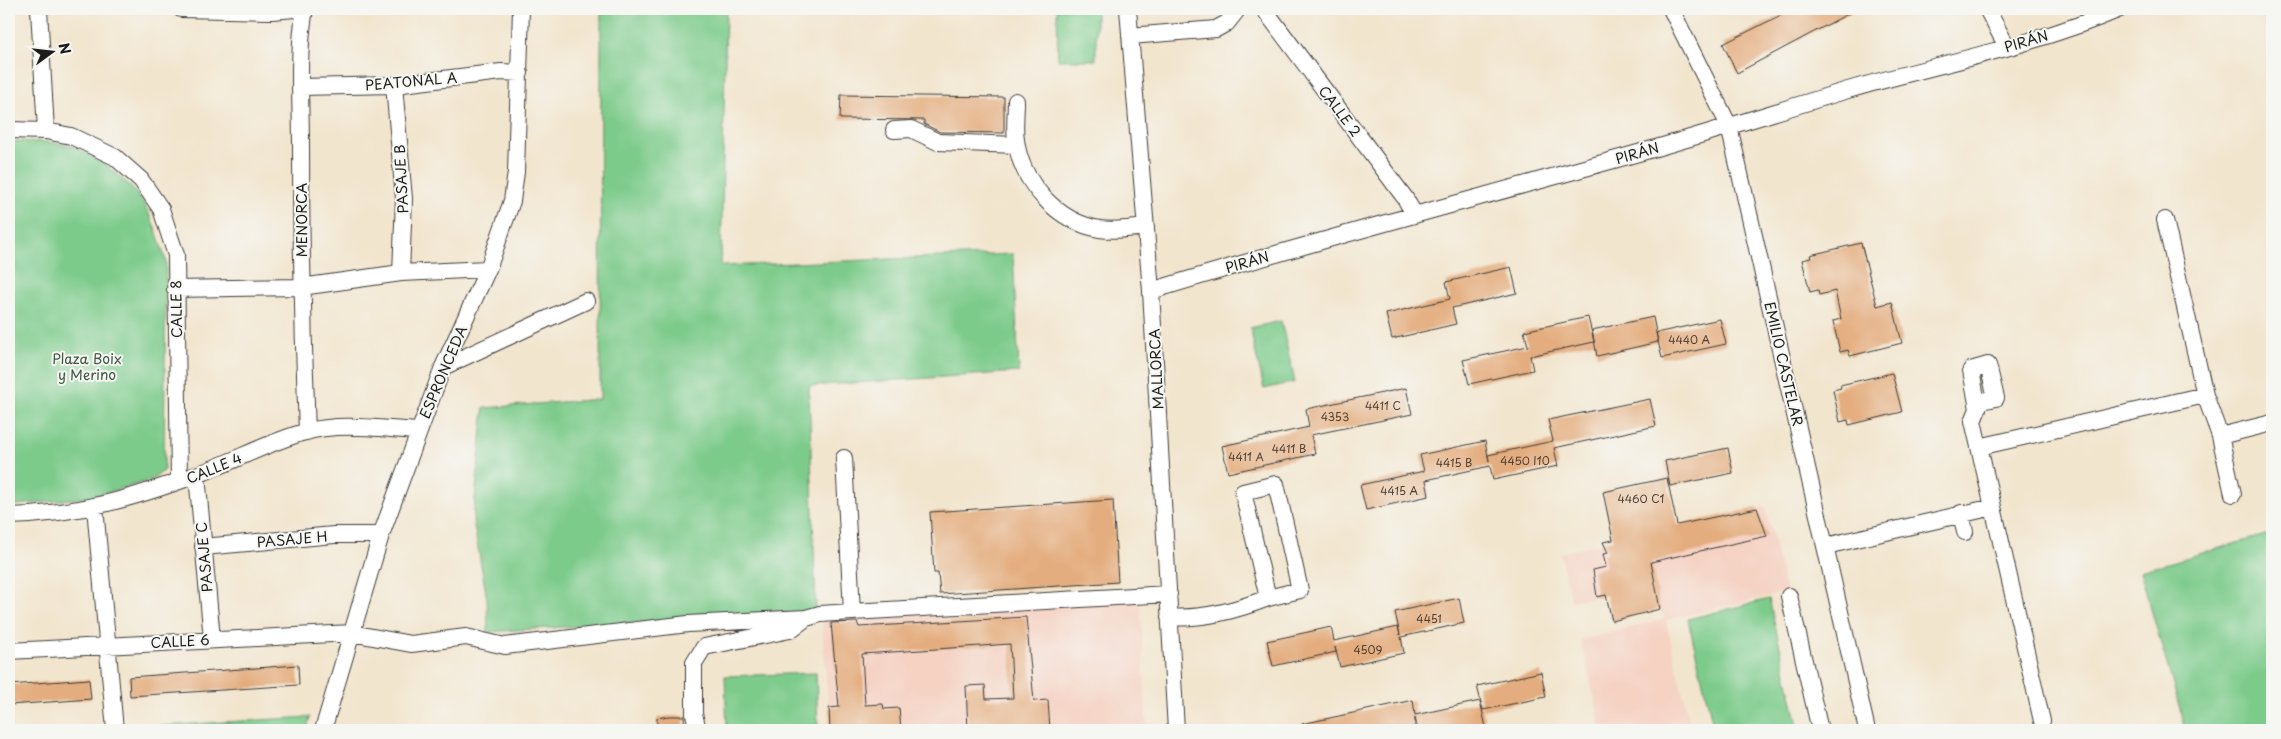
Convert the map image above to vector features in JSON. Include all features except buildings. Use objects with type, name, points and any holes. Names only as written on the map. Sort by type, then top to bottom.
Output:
[{"type":"street","points":[[39,9],[46,131]]},
{"type":"street","points":[[181,9],[272,11],[294,9]]},
{"type":"street","name":"MENORCA","points":[[305,9],[301,87],[302,287],[307,432]]},
{"type":"street","name":"ESPRONCEDA","points":[[323,730],[381,535],[418,431],[443,367],[488,269],[512,201],[516,172],[521,9]]},
{"type":"street","name":"MALLORCA","points":[[1128,9],[1152,291],[1176,730]]},
{"type":"street","points":[[1130,36],[1216,29],[1227,23],[1238,9]]},
{"type":"street","name":"CALLE 2","points":[[1264,9],[1406,198],[1414,214]]},
{"type":"street","name":"EMILIO CASTELAR","points":[[1672,9],[1729,126],[1867,730]]},
{"type":"street","points":[[1987,9],[2007,47]]},
{"type":"street","name":"PIRÁN","points":[[1152,291],[1414,214],[2007,47],[2095,20],[2120,9]]},
{"type":"street","name":"PEATONAL A","points":[[301,87],[394,85],[501,72],[520,73]]},
{"type":"street","name":"PASAJE B","points":[[394,85],[404,199],[401,273]]},
{"type":"street","points":[[1016,101],[1017,145],[1021,164],[1045,200],[1060,212],[1078,222],[1099,229],[1115,230],[1146,227]]},
{"type":"street","points":[[894,130],[911,129],[938,142],[1017,145]]},
{"type":"street","name":"CALLE 8","points":[[9,130],[46,131],[72,136],[115,157],[141,180],[161,209],[176,255],[179,481]]},
{"type":"street","points":[[2165,220],[2205,395],[2220,436],[2233,494]]},
{"type":"street","points":[[175,289],[302,287],[401,273],[488,269]]},
{"type":"street","points":[[443,367],[586,301]]},
{"type":"street","points":[[1979,447],[2205,395]]},
{"type":"street","points":[[1977,402],[1978,409],[1973,421],[2042,721]]},
{"type":"street","points":[[2220,436],[2272,423]]},
{"type":"street","name":"CALLE 4","points":[[9,516],[49,514],[95,508],[197,475],[307,432],[342,428],[418,431]]},
{"type":"street","points":[[844,458],[852,612]]},
{"type":"street","name":"PASAJE C","points":[[197,475],[212,640]]},
{"type":"street","points":[[1170,616],[1191,619],[1300,590],[1276,484],[1243,492],[1268,598]]},
{"type":"street","points":[[1826,546],[1993,507]]},
{"type":"street","points":[[95,508],[109,645],[115,730]]},
{"type":"street","points":[[1962,514],[1965,532]]},
{"type":"street","name":"PASAJE H","points":[[203,547],[334,535],[381,535]]},
{"type":"street","points":[[698,730],[694,714],[694,663],[704,646],[790,630],[806,618],[820,614],[1169,594]]},
{"type":"street","points":[[1789,596],[1820,730]]},
{"type":"street","name":"CALLE 6","points":[[9,651],[351,633],[411,644],[466,637],[505,646],[688,624],[806,618]]},
{"type":"shaded area","points":[[1765,506],[1786,592],[1666,620],[1691,730],[1602,730],[1581,640],[1665,619],[1660,609],[1612,621],[1606,595],[1571,601],[1560,553]]},
{"type":"shaded area","points":[[1140,600],[1147,730],[830,730],[822,621]]},
{"type":"green space","points":[[601,9],[726,9],[721,266],[1013,254],[1019,372],[809,386],[816,611],[488,632],[487,599],[473,520],[484,408],[600,399]]},
{"type":"green space","points":[[1057,9],[1096,9],[1096,60],[1058,60]]},
{"type":"green space","name":"Plaza Boix y Merino","points":[[9,141],[48,142],[72,146],[104,163],[130,186],[144,203],[155,227],[166,261],[164,470],[152,480],[90,497],[9,506]]},
{"type":"green space","points":[[1281,321],[1295,382],[1264,389],[1250,328]]},
{"type":"green space","points":[[2272,533],[2272,730],[2186,730],[2140,571]]},
{"type":"green space","points":[[1769,599],[1798,725],[1775,730],[1714,730],[1688,619]]},
{"type":"green space","points":[[816,673],[818,730],[727,730],[725,676]]},
{"type":"green space","points":[[310,717],[307,730],[125,730],[124,728]]}]
